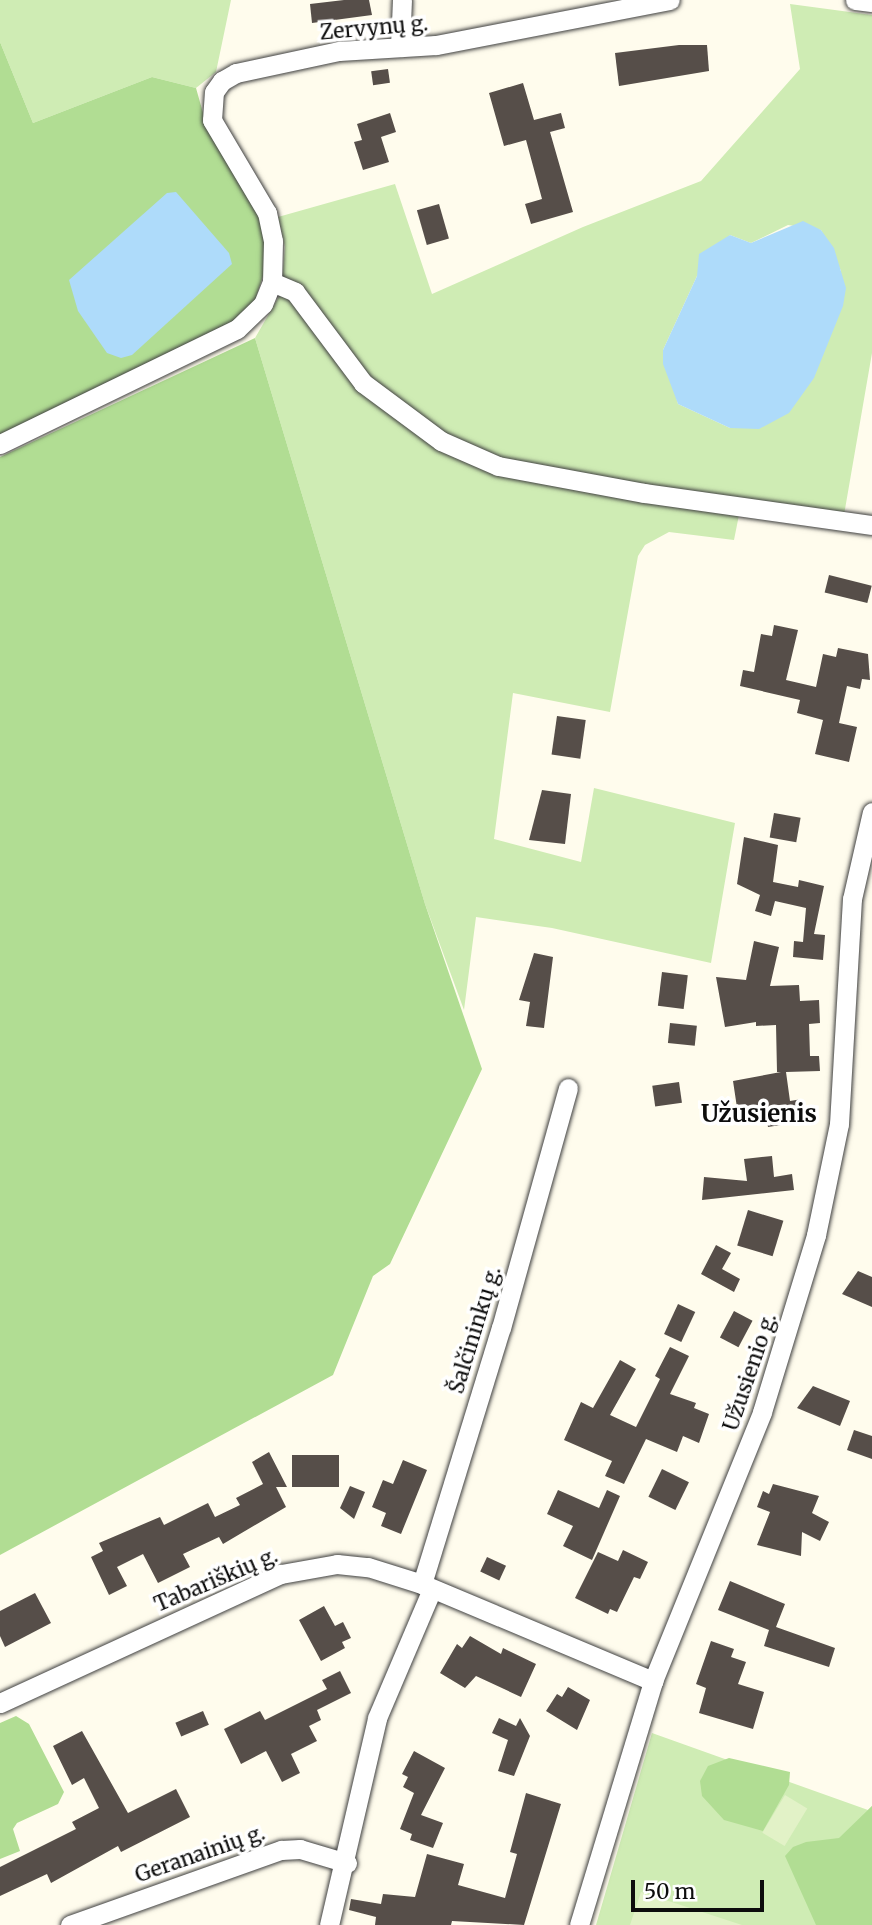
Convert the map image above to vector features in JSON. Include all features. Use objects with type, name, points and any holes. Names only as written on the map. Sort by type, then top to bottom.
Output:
[{"type":"street","points":[[400,47],[402,0]]},
{"type":"street","name":"Zervynų g.","points":[[272,282],[274,260],[267,213],[212,120],[214,92],[236,73],[339,51],[436,45],[670,0]]},
{"type":"street","points":[[855,0],[872,2]]},
{"type":"street","points":[[0,444],[237,329],[263,304],[272,282],[295,292],[363,383],[441,441],[498,466],[657,495],[872,525]]},
{"type":"street","name":"Užusienio g.","points":[[579,1925],[653,1681],[762,1412],[816,1236],[839,1124],[852,899],[872,811]]},
{"type":"street","name":"Šalčininkų g.","points":[[329,1925],[347,1863],[377,1718],[427,1587],[568,1088]]},
{"type":"street","name":"Tabariškių g.","points":[[0,1703],[281,1574],[338,1564],[368,1567],[427,1587],[653,1681]]},
{"type":"street","name":"Geranainių g.","points":[[70,1925],[281,1850],[300,1849],[347,1863]]},
{"type":"green space","points":[[0,0],[231,0],[216,72],[196,88],[152,77],[33,123],[0,42]]},
{"type":"green space","points":[[790,4],[872,15],[872,353],[844,515],[742,500],[734,540],[669,532],[645,545],[638,556],[610,712],[513,693],[494,839],[581,862],[594,788],[735,823],[711,963],[552,928],[476,917],[464,1010],[425,904],[255,338],[281,293],[285,247],[278,217],[395,184],[432,294],[583,227],[701,181],[800,69]],"holes":[[[788,225],[821,230],[841,271],[730,428],[678,404],[663,350],[697,276],[730,235],[751,243]]]},
{"type":"green space","points":[[0,42],[33,123],[152,77],[196,88],[207,127],[262,223],[268,260],[254,304],[231,323],[0,435]]},
{"type":"green space","points":[[255,338],[425,904],[482,1069],[390,1264],[373,1276],[333,1375],[0,1555],[0,457]]},
{"type":"green space","points":[[16,1716],[29,1724],[64,1792],[58,1804],[17,1823],[13,1829],[20,1851],[0,1859],[0,1723]]},
{"type":"green space","points":[[652,1733],[868,1810],[872,1806],[872,1925],[596,1925]]},
{"type":"green space","points":[[729,1758],[790,1772],[789,1785],[763,1831],[724,1820],[702,1796],[700,1781],[708,1766]]},
{"type":"green space","points":[[785,1795],[807,1808],[785,1846],[762,1833]]},
{"type":"green space","points":[[872,1806],[872,1925],[816,1925],[785,1856],[793,1847],[806,1842],[839,1838]]},
{"type":"green space","points":[[641,1892],[742,1925],[630,1925]]},
{"type":"water","points":[[176,192],[229,253],[232,264],[132,355],[121,358],[107,353],[78,311],[69,280],[167,193]]},
{"type":"water","points":[[803,221],[821,230],[834,248],[846,288],[843,306],[814,378],[789,413],[759,429],[730,428],[678,404],[663,364],[663,350],[697,276],[699,254],[730,235],[751,243]]},
{"type":"building","points":[[369,0],[372,15],[312,23],[310,4]]},
{"type":"building","points":[[679,45],[707,45],[709,71],[619,86],[615,53]]},
{"type":"building","points":[[388,69],[390,83],[373,85],[371,71]]},
{"type":"building","points":[[523,83],[534,120],[561,113],[565,128],[550,132],[573,212],[531,224],[525,204],[542,199],[526,140],[504,146],[489,93]]},
{"type":"building","points":[[390,113],[396,132],[381,137],[389,162],[363,170],[354,142],[362,140],[357,124]]},
{"type":"building","points":[[439,204],[449,239],[427,245],[417,210]]},
{"type":"building","points":[[829,575],[872,586],[867,603],[825,592]]},
{"type":"building","points":[[774,625],[798,630],[786,680],[816,687],[823,654],[836,657],[838,648],[868,654],[870,680],[862,679],[860,689],[847,686],[839,723],[857,727],[849,762],[815,754],[823,720],[797,713],[800,700],[740,686],[743,670],[754,672],[761,634],[772,636]]},
{"type":"building","points":[[557,716],[586,720],[580,759],[552,755]]},
{"type":"building","points":[[542,790],[571,794],[565,844],[529,840]]},
{"type":"building","points":[[774,813],[801,818],[796,842],[770,838]]},
{"type":"building","points":[[744,837],[778,845],[773,882],[798,887],[799,880],[824,886],[814,934],[825,935],[823,960],[793,957],[794,941],[803,942],[806,908],[775,901],[771,916],[755,911],[760,895],[737,884]]},
{"type":"building","points":[[754,941],[779,947],[770,986],[799,985],[800,1001],[819,1000],[820,1023],[809,1024],[810,1056],[819,1056],[820,1071],[786,1072],[790,1101],[802,1099],[806,1121],[768,1127],[766,1117],[739,1121],[733,1081],[781,1072],[777,1072],[776,1025],[756,1026],[756,1022],[725,1027],[716,977],[746,980]]},
{"type":"building","points":[[534,953],[553,957],[544,1028],[526,1026],[530,1002],[519,1000]]},
{"type":"building","points":[[662,972],[688,975],[684,1009],[658,1006]]},
{"type":"building","points":[[670,1023],[697,1026],[695,1046],[668,1043]]},
{"type":"building","points":[[679,1082],[682,1103],[655,1107],[652,1086]]},
{"type":"building","points":[[772,1156],[774,1177],[792,1174],[794,1190],[702,1200],[704,1177],[747,1181],[744,1159]]},
{"type":"building","points":[[748,1210],[783,1221],[773,1256],[737,1245]]},
{"type":"building","points":[[716,1245],[731,1253],[722,1269],[740,1279],[734,1292],[701,1274]]},
{"type":"building","points":[[858,1271],[872,1277],[872,1307],[842,1294]]},
{"type":"building","points":[[678,1304],[695,1312],[681,1342],[664,1334]]},
{"type":"building","points":[[734,1311],[753,1321],[738,1347],[720,1337]]},
{"type":"building","points":[[670,1347],[689,1356],[670,1394],[696,1403],[694,1408],[709,1414],[699,1443],[683,1436],[677,1452],[646,1439],[624,1484],[605,1476],[612,1461],[564,1440],[581,1402],[593,1408],[620,1360],[636,1369],[610,1415],[636,1427],[660,1379],[655,1376]]},
{"type":"building","points":[[813,1386],[850,1401],[840,1426],[797,1408]]},
{"type":"building","points":[[854,1430],[872,1436],[872,1459],[847,1450]]},
{"type":"building","points":[[269,1452],[287,1487],[276,1487],[286,1507],[223,1544],[219,1537],[183,1554],[190,1567],[158,1583],[143,1554],[117,1567],[127,1586],[109,1595],[91,1557],[103,1551],[99,1543],[160,1517],[164,1525],[208,1503],[215,1517],[240,1505],[236,1498],[263,1484],[252,1462]]},
{"type":"building","points":[[292,1455],[339,1455],[339,1487],[292,1487]]},
{"type":"building","points":[[403,1460],[427,1470],[401,1534],[381,1526],[386,1513],[372,1507],[383,1480],[393,1484]]},
{"type":"building","points":[[662,1469],[689,1482],[675,1510],[648,1497]]},
{"type":"building","points":[[773,1484],[819,1496],[812,1513],[829,1522],[820,1541],[802,1532],[801,1556],[757,1545],[770,1512],[757,1507],[763,1491],[769,1494]]},
{"type":"building","points":[[350,1486],[365,1492],[354,1519],[340,1508]]},
{"type":"building","points":[[558,1490],[599,1508],[607,1490],[620,1496],[592,1560],[563,1546],[573,1526],[547,1514]]},
{"type":"building","points":[[623,1550],[648,1562],[640,1579],[634,1577],[617,1612],[610,1609],[608,1614],[575,1598],[598,1552],[618,1561]]},
{"type":"building","points":[[487,1557],[506,1566],[499,1580],[480,1572]]},
{"type":"building","points":[[730,1581],[785,1604],[776,1627],[835,1648],[829,1667],[764,1646],[769,1630],[718,1610]]},
{"type":"building","points":[[35,1593],[51,1623],[5,1647],[0,1636],[0,1611]]},
{"type":"building","points":[[324,1606],[335,1626],[343,1622],[351,1638],[342,1642],[345,1648],[321,1661],[299,1620]]},
{"type":"building","points":[[470,1636],[501,1654],[503,1648],[536,1664],[521,1697],[476,1676],[465,1688],[440,1673],[457,1644],[462,1648]]},
{"type":"building","points":[[711,1641],[734,1649],[731,1657],[746,1662],[738,1684],[764,1692],[753,1729],[699,1713],[706,1688],[696,1684]]},
{"type":"building","points":[[340,1671],[351,1693],[317,1710],[321,1720],[309,1726],[317,1741],[291,1754],[300,1773],[282,1782],[266,1751],[241,1764],[224,1729],[260,1711],[265,1720],[327,1689],[322,1680]]},
{"type":"building","points":[[568,1687],[590,1700],[577,1730],[546,1711],[557,1694],[562,1697]]},
{"type":"building","points":[[203,1711],[209,1725],[181,1737],[175,1723]]},
{"type":"building","points":[[499,1718],[516,1726],[520,1718],[530,1736],[514,1776],[498,1771],[508,1740],[492,1733]]},
{"type":"building","points":[[82,1731],[128,1813],[176,1789],[190,1817],[121,1852],[118,1846],[51,1883],[47,1874],[0,1896],[0,1867],[76,1829],[72,1822],[99,1808],[84,1778],[72,1785],[53,1746]]},
{"type":"building","points":[[414,1751],[445,1768],[421,1815],[443,1823],[433,1848],[410,1840],[412,1834],[400,1829],[414,1793],[403,1787],[408,1777],[402,1774]]},
{"type":"building","points":[[526,1793],[561,1804],[524,1925],[452,1921],[451,1925],[375,1925],[376,1917],[349,1910],[351,1899],[381,1904],[383,1894],[415,1897],[427,1854],[464,1864],[458,1885],[505,1898],[517,1854],[510,1852]]},
{"type":"district","name":"Užusienis","points":[[759,1114]]}]
